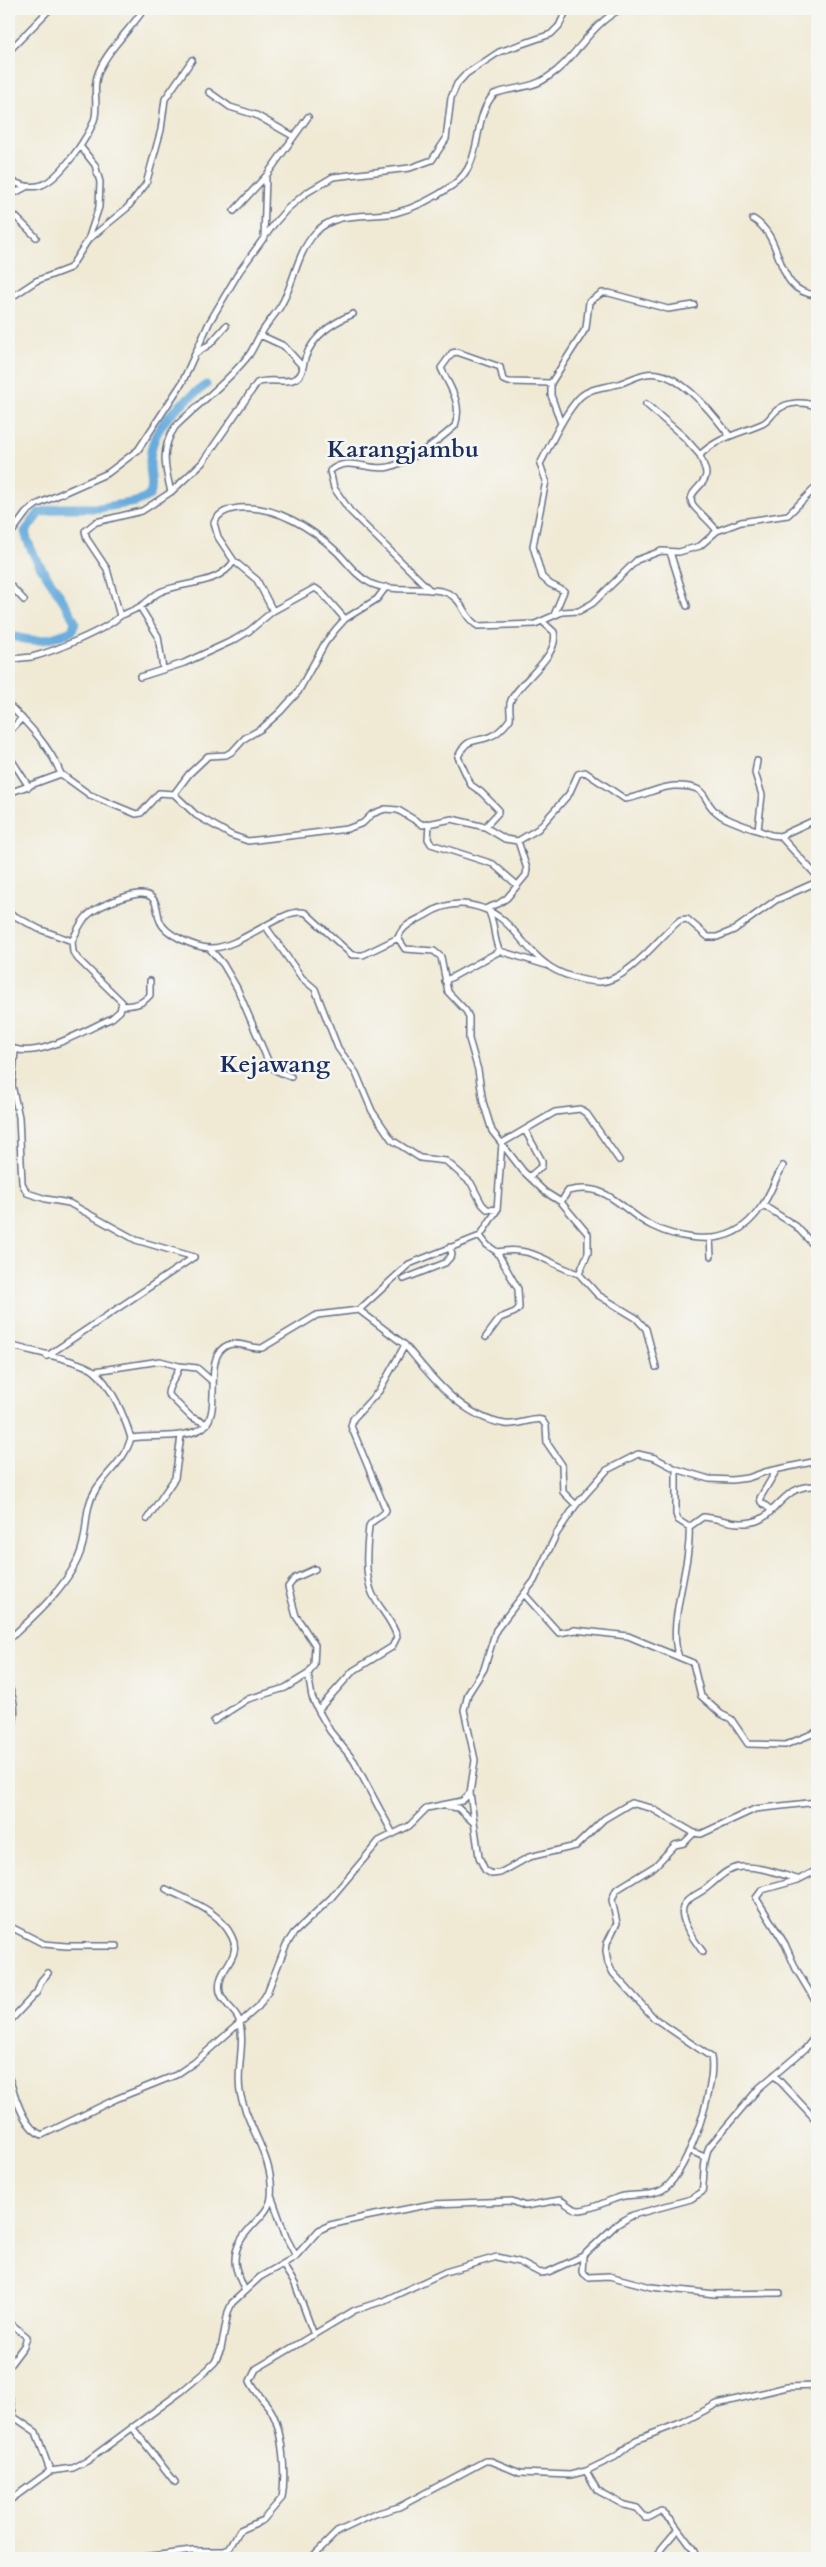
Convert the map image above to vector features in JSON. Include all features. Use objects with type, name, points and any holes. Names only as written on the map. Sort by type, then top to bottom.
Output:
[{"type":"street","points":[[9,50],[50,9]]},
{"type":"street","points":[[9,196],[26,187],[39,186],[49,182],[80,146],[95,116],[95,83],[97,74],[144,9]]},
{"type":"street","points":[[9,536],[26,513],[36,505],[108,473],[138,450],[172,399],[209,323],[239,272],[274,224],[298,200],[333,177],[410,168],[432,160],[446,139],[451,98],[457,84],[466,74],[499,52],[551,34],[559,26],[567,9]]},
{"type":"street","points":[[171,492],[164,467],[169,436],[175,427],[244,361],[284,298],[301,254],[320,228],[348,216],[385,214],[407,209],[432,198],[454,184],[466,173],[474,159],[483,111],[494,94],[503,90],[536,84],[549,77],[561,67],[601,20],[620,9]]},
{"type":"street","points":[[88,240],[127,208],[146,184],[162,130],[165,99],[192,60]]},
{"type":"street","points":[[209,92],[230,107],[256,115],[293,136]]},
{"type":"street","points":[[234,211],[266,176],[308,117]]},
{"type":"street","points":[[9,299],[36,281],[70,268],[88,240],[99,206],[100,182],[95,165],[80,146]]},
{"type":"street","points":[[264,238],[266,176]]},
{"type":"street","points":[[9,180],[26,187]]},
{"type":"street","points":[[9,210],[36,237]]},
{"type":"street","points":[[753,219],[763,225],[770,234],[788,280],[795,287],[817,295]]},
{"type":"street","points":[[561,424],[551,395],[551,383],[586,328],[589,302],[593,297],[602,293],[609,293],[668,309],[694,305]]},
{"type":"street","points":[[120,616],[107,568],[87,539],[85,531],[96,522],[142,511],[186,481],[202,463],[257,383],[291,380],[300,376],[307,351],[314,340],[353,314]]},
{"type":"street","points":[[194,354],[210,344],[226,326]]},
{"type":"street","points":[[260,335],[284,346],[303,367]]},
{"type":"street","points":[[430,590],[350,511],[334,488],[330,471],[348,463],[377,468],[390,467],[418,452],[455,426],[458,410],[456,399],[441,368],[452,353],[457,352],[500,367],[503,380],[509,382],[551,383]]},
{"type":"street","points":[[554,615],[564,591],[550,584],[542,577],[533,539],[539,522],[546,481],[540,464],[561,424],[579,399],[590,390],[626,381],[644,374],[657,373],[682,385],[708,408],[729,435]]},
{"type":"street","points":[[700,455],[715,442],[761,424],[782,407],[804,403],[817,407]]},
{"type":"street","points":[[646,404],[684,437],[700,455],[706,474],[704,480],[691,496],[691,500],[694,507],[704,514],[717,531]]},
{"type":"street","points":[[273,611],[256,580],[234,561],[218,537],[214,527],[215,520],[232,509],[261,510],[281,516],[308,529],[333,548],[364,580],[373,584],[444,592],[458,600],[466,616],[478,626],[518,625],[542,621],[554,615],[586,608],[637,560],[654,553],[679,552],[700,546],[717,531],[741,522],[788,515],[817,486]]},
{"type":"street","points":[[670,552],[687,606]]},
{"type":"street","points":[[9,660],[31,657],[56,649],[112,623],[120,616],[140,607],[159,592],[222,574],[234,561]]},
{"type":"street","points":[[9,584],[24,600]]},
{"type":"street","points":[[174,794],[208,756],[226,755],[233,751],[245,738],[261,729],[280,712],[298,692],[325,644],[345,620],[377,600],[386,586]]},
{"type":"street","points":[[140,677],[184,663],[234,640],[249,631],[273,611],[314,588],[322,592],[345,620]]},
{"type":"street","points":[[140,607],[158,636],[163,669]]},
{"type":"street","points":[[485,827],[498,813],[498,809],[471,785],[458,757],[465,744],[471,740],[495,734],[510,719],[511,699],[546,660],[554,641],[554,632],[542,621]]},
{"type":"street","points":[[9,705],[45,744],[56,760],[61,774],[90,795],[133,813],[141,813],[159,793],[174,794],[196,815],[231,835],[248,841],[347,829],[363,823],[372,814],[385,809],[398,810],[423,825],[452,819],[485,827],[505,840],[518,841],[538,829],[569,794],[578,774],[585,772],[625,799],[673,786],[698,789],[704,792],[714,809],[721,815],[781,839],[817,876]]},
{"type":"street","points":[[9,732],[22,718]]},
{"type":"street","points":[[9,756],[29,787]]},
{"type":"street","points":[[757,761],[755,773],[762,795],[758,830]]},
{"type":"street","points":[[9,793],[61,774]]},
{"type":"street","points":[[781,839],[817,819]]},
{"type":"street","points":[[429,825],[428,839],[432,844],[493,864],[516,884]]},
{"type":"street","points":[[486,908],[498,904],[507,898],[516,884],[526,875],[527,869],[518,841]]},
{"type":"street","points":[[486,908],[493,918],[496,945],[500,951],[589,980],[609,980],[642,957],[680,920],[687,919],[708,937],[716,937],[734,930],[776,900],[817,882]]},
{"type":"street","points":[[122,1006],[119,998],[78,959],[73,952],[72,941],[88,915],[113,902],[141,893],[150,896],[154,900],[160,920],[167,930],[178,937],[209,948],[223,964],[237,988],[269,1063],[275,1070],[290,1078]]},
{"type":"street","points":[[546,965],[500,916],[486,908],[466,904],[438,908],[410,923],[400,932],[398,938],[404,949],[434,951],[438,954],[442,962],[448,992],[466,1011],[469,1017],[469,1038],[478,1070],[487,1120],[502,1143],[529,1177],[561,1202],[588,1234],[588,1253],[578,1274]]},
{"type":"street","points":[[209,948],[240,940],[290,912],[300,910],[306,912],[356,956],[398,938]]},
{"type":"street","points":[[9,914],[23,922],[72,941]]},
{"type":"street","points":[[266,927],[302,978],[315,989],[338,1048],[356,1073],[372,1110],[392,1140],[420,1158],[446,1161],[471,1183],[482,1204],[487,1209],[497,1210]]},
{"type":"street","points":[[445,981],[500,951]]},
{"type":"street","points":[[9,1046],[15,1051],[47,1047],[112,1018],[122,1006],[139,1005],[143,1002],[150,995],[150,981]]},
{"type":"street","points":[[15,1051],[12,1085],[19,1117],[22,1183],[27,1193],[46,1200],[69,1203],[136,1240],[194,1257],[47,1356]]},
{"type":"street","points":[[502,1143],[556,1112],[580,1109],[587,1114],[618,1160]]},
{"type":"street","points":[[525,1130],[542,1161],[542,1166],[529,1177]]},
{"type":"street","points":[[131,1438],[180,1436],[201,1429],[207,1424],[212,1415],[213,1382],[218,1356],[228,1345],[262,1348],[312,1318],[359,1310],[409,1264],[480,1236],[497,1210],[502,1143]]},
{"type":"street","points":[[561,1202],[568,1191],[581,1188],[598,1191],[618,1200],[651,1226],[684,1236],[710,1238],[725,1236],[740,1229],[763,1205],[784,1166]]},
{"type":"street","points":[[763,1205],[796,1226],[817,1249]]},
{"type":"street","points":[[480,1236],[487,1245],[497,1252],[518,1289],[519,1308],[515,1312],[500,1318],[486,1337]]},
{"type":"street","points":[[710,1238],[711,1256]]},
{"type":"street","points":[[404,1279],[445,1263],[452,1255],[450,1247]]},
{"type":"street","points":[[497,1252],[511,1249],[524,1250],[541,1256],[560,1268],[578,1274],[598,1295],[636,1318],[646,1329],[656,1367]]},
{"type":"street","points":[[359,1310],[405,1345],[442,1389],[476,1414],[511,1425],[519,1425],[535,1419],[542,1420],[546,1426],[546,1444],[562,1465],[563,1492],[576,1505]]},
{"type":"street","points":[[9,1345],[75,1362],[94,1371],[122,1412],[131,1438],[128,1449],[95,1491],[89,1503],[83,1544],[74,1564],[45,1604],[9,1639]]},
{"type":"street","points":[[318,1710],[353,1671],[392,1647],[397,1637],[393,1624],[371,1591],[367,1555],[369,1526],[371,1522],[384,1514],[386,1510],[351,1426],[353,1419],[379,1391],[405,1345]]},
{"type":"street","points":[[94,1371],[160,1362],[197,1368],[213,1382]]},
{"type":"street","points":[[179,1366],[178,1374],[168,1389],[168,1394],[192,1417],[207,1424]]},
{"type":"street","points":[[147,1519],[176,1478],[180,1436]]},
{"type":"street","points":[[817,1461],[732,1480],[709,1479],[676,1469],[655,1458],[638,1454],[607,1470],[576,1505],[557,1533],[534,1581],[496,1630],[484,1669],[468,1694],[465,1703],[466,1720],[475,1760],[470,1793],[479,1857],[486,1870],[492,1874],[500,1873],[529,1857],[576,1846],[604,1819],[631,1802],[651,1808],[694,1833],[706,1832],[755,1809],[817,1802]]},
{"type":"street","points":[[676,1469],[676,1514],[681,1523],[689,1527]]},
{"type":"street","points":[[771,1510],[761,1502],[760,1498],[776,1471]]},
{"type":"street","points":[[689,1527],[703,1517],[726,1522],[753,1522],[764,1517],[780,1500],[793,1491],[817,1486]]},
{"type":"street","points":[[680,1658],[676,1650],[676,1629],[687,1568],[689,1527]]},
{"type":"street","points":[[214,1721],[248,1699],[285,1688],[308,1674],[314,1665],[315,1645],[296,1616],[288,1587],[295,1578],[315,1569]]},
{"type":"street","points":[[524,1594],[559,1633],[575,1630],[628,1636],[693,1663],[701,1696],[721,1714],[731,1719],[748,1744],[785,1745],[817,1732]]},
{"type":"street","points":[[308,1674],[312,1697],[318,1710],[330,1731],[354,1761],[393,1834]]},
{"type":"street","points":[[9,1687],[13,1696],[15,1716],[9,1733]]},
{"type":"street","points":[[9,2078],[29,2125],[35,2132],[42,2135],[116,2098],[176,2075],[195,2062],[259,2006],[267,1994],[277,1965],[294,1933],[331,1898],[379,1841],[409,1826],[426,1808],[464,1800],[470,1793]]},
{"type":"street","points":[[442,1805],[458,1808],[474,1823]]},
{"type":"street","points":[[9,2501],[50,2471],[79,2465],[182,2391],[215,2362],[221,2349],[228,2312],[232,2303],[244,2290],[267,2272],[283,2265],[296,2256],[311,2236],[330,2225],[432,2204],[512,2200],[525,2206],[560,2200],[571,2208],[580,2210],[622,2196],[657,2192],[671,2183],[680,2172],[690,2150],[712,2078],[711,2057],[654,2018],[613,1973],[608,1963],[606,1951],[607,1943],[617,1923],[612,1900],[616,1890],[655,1866],[675,1845],[684,1843],[694,1833]]},
{"type":"street","points":[[703,1952],[686,1924],[683,1911],[689,1900],[700,1894],[726,1871],[735,1868],[766,1870],[798,1880]]},
{"type":"street","points":[[817,1870],[798,1880],[762,1890],[756,1898],[785,1944],[796,1969],[817,2004]]},
{"type":"street","points":[[166,1890],[216,1915],[236,1945],[236,1952],[228,1963],[220,1983],[220,1994],[236,2015],[239,2025],[238,2078],[240,2094],[269,2169],[272,2198],[286,2237],[296,2256]]},
{"type":"street","points":[[9,1926],[44,1944],[117,1946]]},
{"type":"street","points":[[9,2033],[9,2023],[37,1992],[41,1981],[48,1973]]},
{"type":"street","points":[[135,2558],[192,2551],[224,2551],[230,2547],[240,2530],[263,2520],[282,2498],[284,2489],[282,2450],[275,2419],[265,2402],[254,2391],[250,2381],[256,2368],[356,2310],[383,2301],[445,2272],[486,2258],[506,2258],[540,2273],[548,2272],[583,2256],[616,2225],[633,2215],[691,2199],[702,2192],[704,2157],[716,2138],[774,2075],[805,2049],[817,2034]]},
{"type":"street","points":[[774,2075],[817,2121]]},
{"type":"street","points":[[690,2150],[704,2157]]},
{"type":"street","points":[[244,2290],[236,2270],[236,2253],[241,2238],[267,2208],[272,2198]]},
{"type":"street","points":[[583,2256],[582,2272],[588,2277],[609,2276],[651,2287],[715,2294],[780,2293]]},
{"type":"street","points":[[283,2265],[295,2284],[314,2335]]},
{"type":"street","points":[[9,2322],[27,2337],[24,2346],[9,2366]]},
{"type":"street","points":[[311,2558],[337,2532],[375,2514],[406,2504],[485,2461],[491,2460],[501,2466],[528,2474],[570,2475],[586,2471],[615,2457],[636,2440],[717,2404],[787,2387],[817,2386]]},
{"type":"street","points":[[9,2396],[14,2417],[32,2427],[39,2438],[50,2471]]},
{"type":"street","points":[[132,2427],[175,2482]]},
{"type":"street","points":[[586,2471],[597,2490],[624,2505],[637,2508],[648,2518],[661,2511],[672,2521],[695,2553],[692,2558]]},
{"type":"street","points":[[657,2558],[678,2530]]},
{"type":"waterway","points":[[9,635],[27,640],[48,639],[72,631],[75,622],[29,545],[25,532],[39,513],[60,508],[99,508],[136,502],[150,495],[152,487],[151,451],[160,428],[176,409],[206,385]]},
{"type":"district","name":"Karangjambu","points":[[403,449]]},
{"type":"district","name":"Kejawang","points":[[275,1064]]}]
